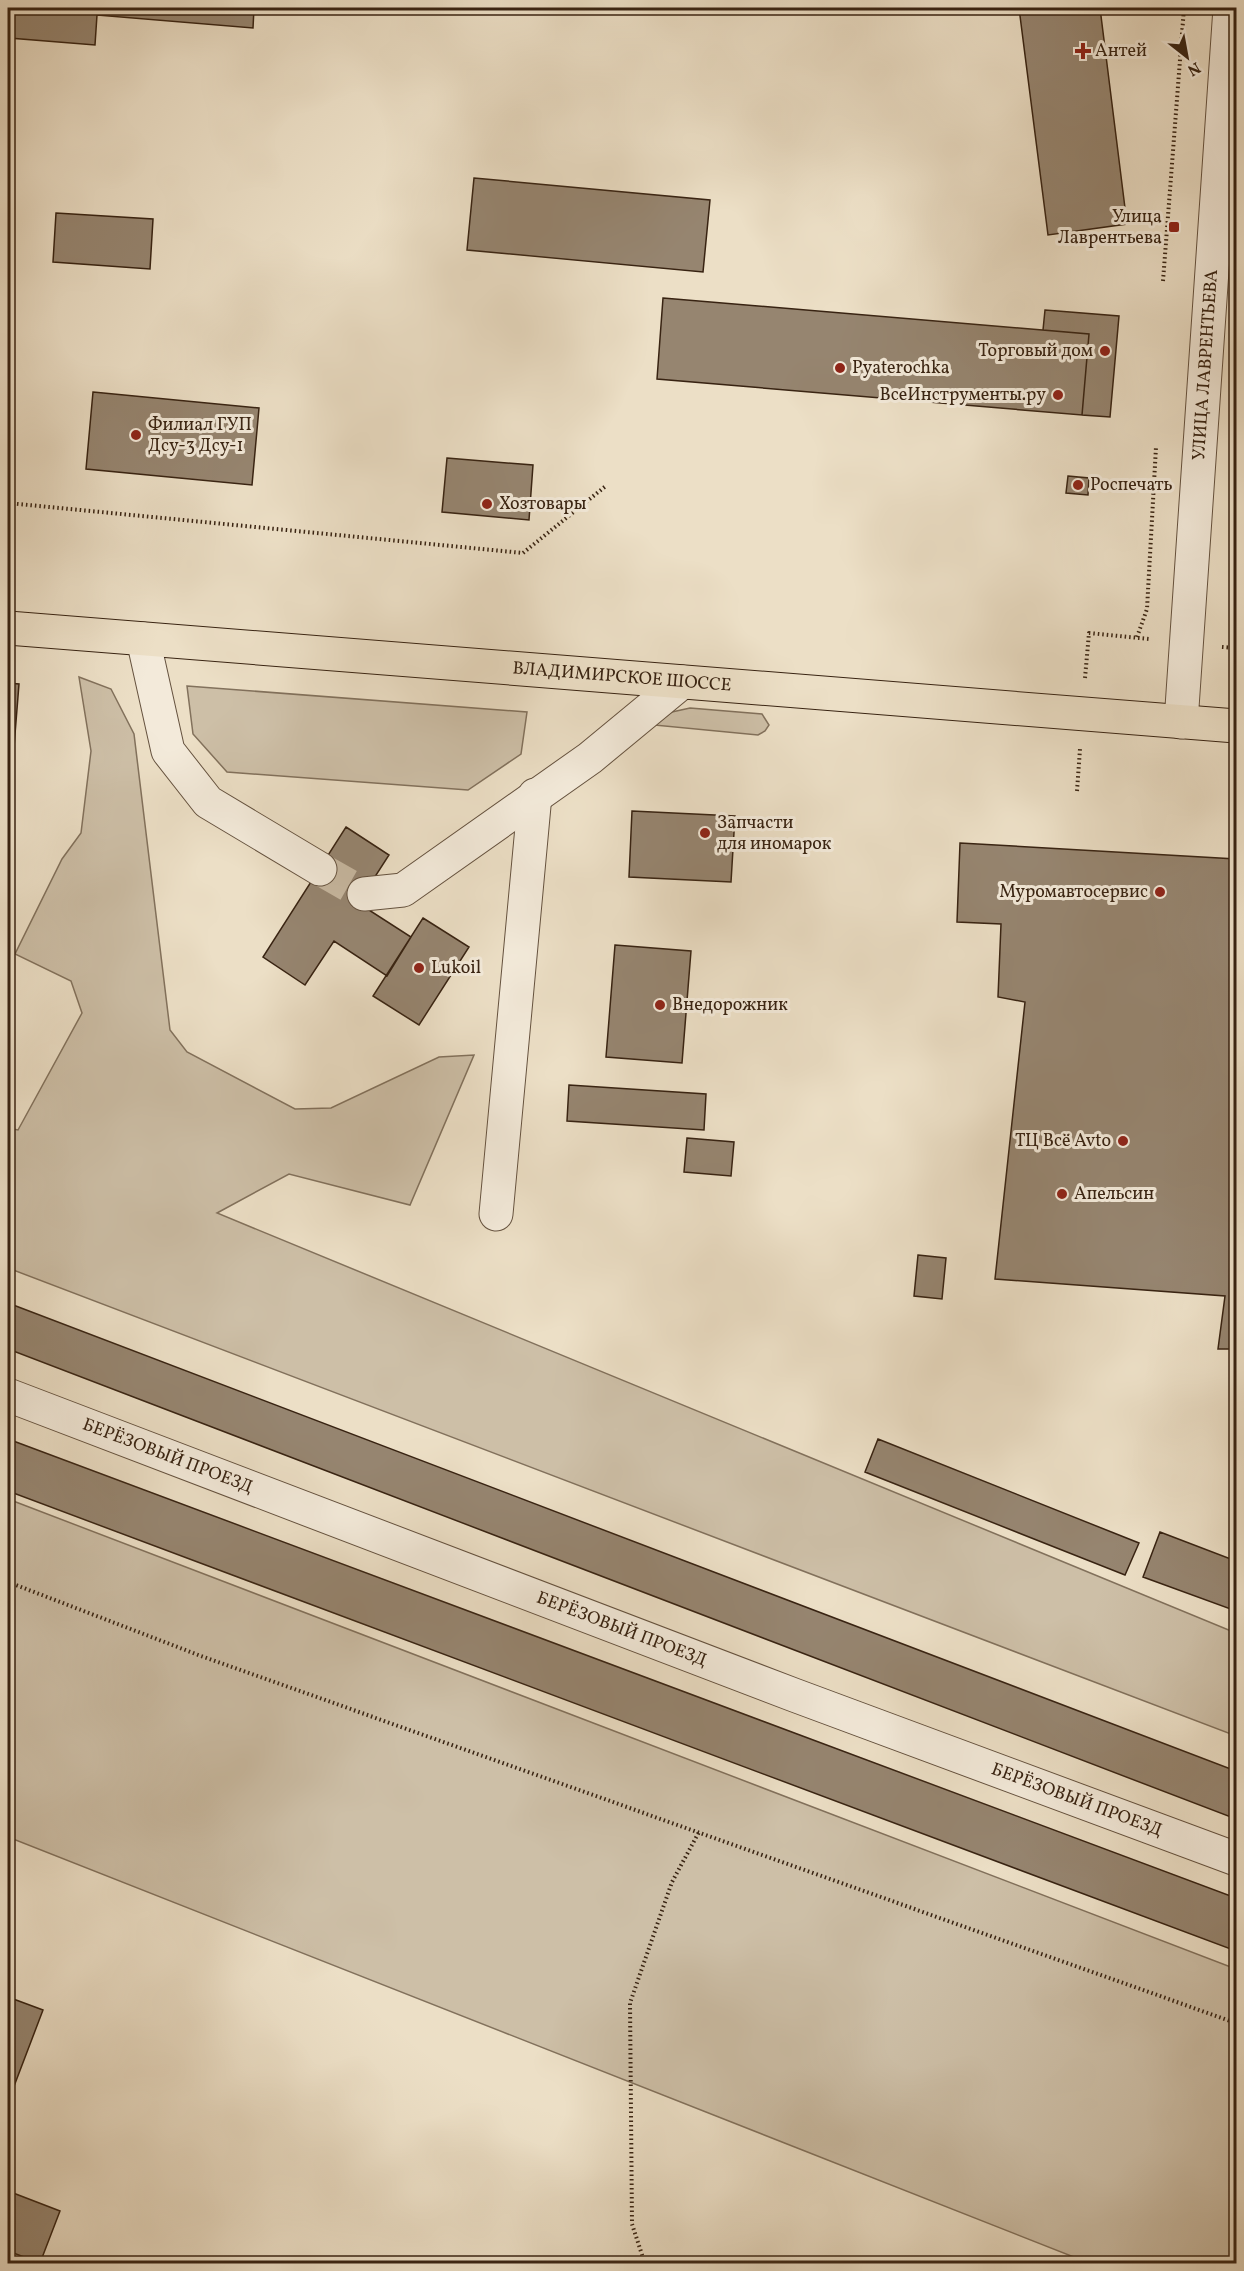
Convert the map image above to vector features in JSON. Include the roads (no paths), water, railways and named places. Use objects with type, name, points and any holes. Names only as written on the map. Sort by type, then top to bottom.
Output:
[{"type":"main road","name":"ВЛАДИМИРСКОЕ ШОССЕ","points":[[8,628],[1236,726]]},
{"type":"street","name":"УЛИЦА ЛАВРЕНТЬЕВА","points":[[1181,722],[1230,8]]},
{"type":"street","points":[[143,639],[168,751],[208,802],[320,869]]},
{"type":"street","points":[[364,894],[403,890],[590,758],[682,682]]},
{"type":"street","points":[[496,1214],[535,795]]},
{"type":"street","name":"БЕРЁЗОВЫЙ ПРОЕЗД","points":[[8,1395],[783,1690],[1236,1859]]},
{"type":"tunnel","points":[[320,869],[364,894]]},
{"type":"place","name":"Антей","points":[[1083,51]]},
{"type":"place","name":"Улица Лаврентьева","points":[[1174,227]]},
{"type":"place","name":"Торговый дом","points":[[1105,351]]},
{"type":"place","name":"Pyaterochka","points":[[840,368]]},
{"type":"place","name":"ВсеИнструменты.ру","points":[[1058,395]]},
{"type":"place","name":"Филиал ГУП Дсу-3 Дсу-1","points":[[136,435]]},
{"type":"place","name":"Роспечать","points":[[1078,485]]},
{"type":"place","name":"Хозтовары","points":[[487,504]]},
{"type":"place","name":"Запчасти для иномарок","points":[[705,833]]},
{"type":"place","name":"Муромавтосервис","points":[[1160,892]]},
{"type":"place","name":"Lukoil","points":[[419,968]]},
{"type":"place","name":"Внедорожник","points":[[660,1005]]},
{"type":"place","name":"ТЦ Всё Avto","points":[[1123,1141]]},
{"type":"place","name":"Апельсин","points":[[1062,1194]]}]
